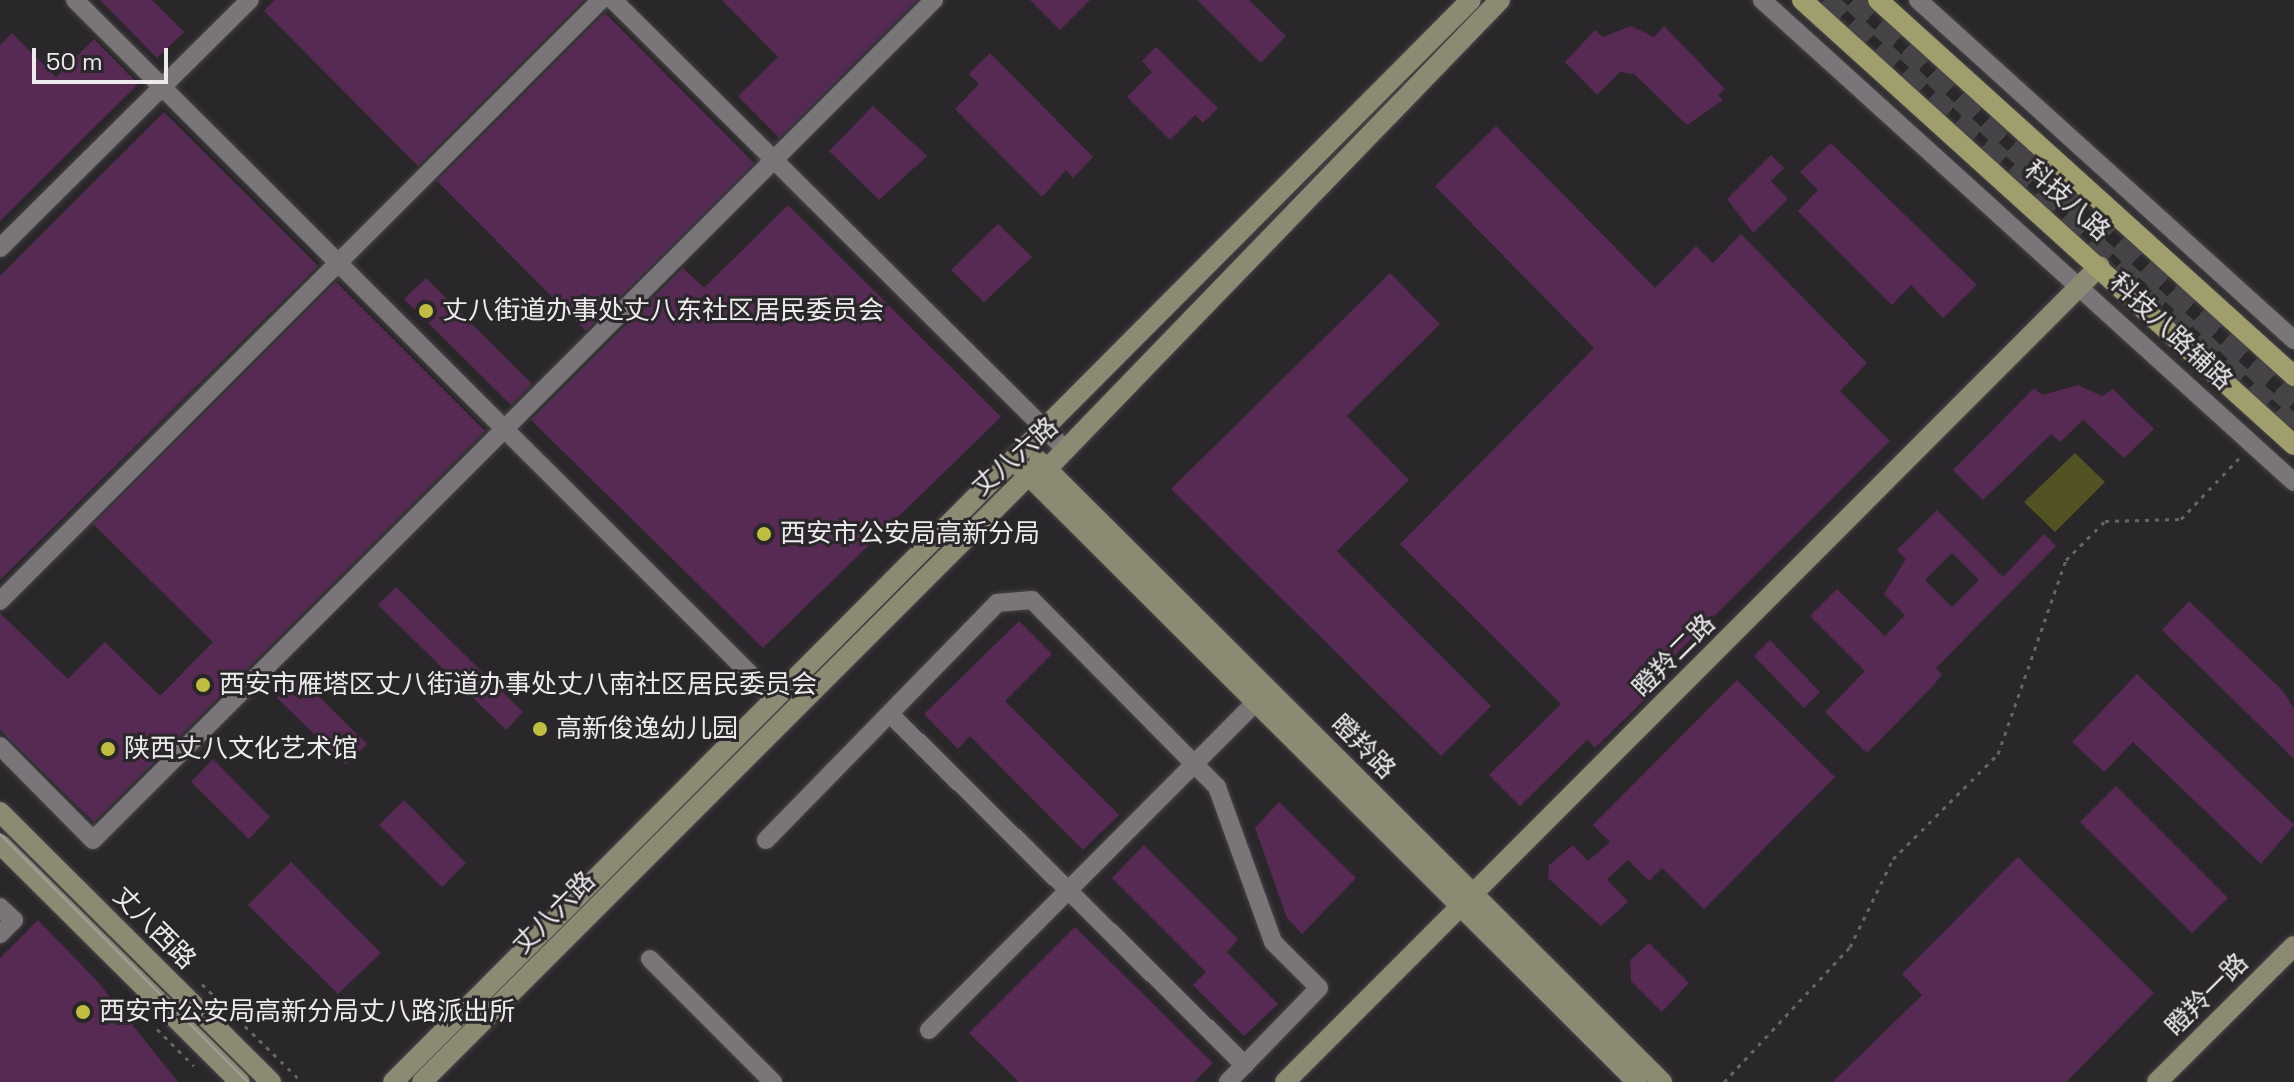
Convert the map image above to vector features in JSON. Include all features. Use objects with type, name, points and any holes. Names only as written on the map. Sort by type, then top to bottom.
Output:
[{"type":"main road","name":"丈八六路","points":[[422,1082],[1029,464],[1045,430],[1471,0]]},
{"type":"main road","name":"丈八六路","points":[[393,1082],[775,699],[1029,464],[1066,450],[1500,0]]},
{"type":"main road","name":"科技八路","points":[[1878,0],[2294,376]]},
{"type":"main road","name":"科技八路","points":[[1811,3],[2294,445]]},
{"type":"main road","name":"瞪羚二路","points":[[1285,1082],[2100,266]]},
{"type":"main road","name":"瞪羚路","points":[[1029,464],[1467,900],[1637,1082]]},
{"type":"main road","name":"瞪羚路","points":[[1029,464],[1256,702],[1662,1082]]},
{"type":"main road","name":"丈八西路","points":[[0,812],[271,1082]]},
{"type":"main road","name":"丈八西路","points":[[0,844],[240,1082]]},
{"type":"main road","name":"瞪羚一路","points":[[2157,1082],[2294,946]]},
{"type":"street","points":[[75,0],[775,699]]},
{"type":"street","points":[[0,248],[250,0]]},
{"type":"street","points":[[0,601],[335,262],[601,0]]},
{"type":"street","points":[[613,0],[1066,450]]},
{"type":"street","points":[[0,746],[93,840],[934,0]]},
{"type":"street","name":"科技八路辅路","points":[[1762,0],[1925,155],[1962,177],[2294,482]]},
{"type":"street","points":[[1918,0],[2294,340]]},
{"type":"street","points":[[766,840],[997,603],[1020,596],[1032,600],[1217,787],[1273,942],[1319,988],[1228,1082]]},
{"type":"street","points":[[929,1030],[1256,702]]},
{"type":"street","points":[[890,714],[1245,1065]]},
{"type":"street","points":[[0,907],[14,920],[0,934]]},
{"type":"street","points":[[650,959],[773,1082]]},
{"type":"path","points":[[1724,1082],[1850,947],[1893,859],[1998,754],[2066,560],[2105,521],[2181,519],[2253,443]]},
{"type":"shaded area","points":[[2075,453],[2105,482],[2055,532],[2024,502]]},
{"type":"building","points":[[100,0],[152,0],[184,32],[157,58]]},
{"type":"building","points":[[275,0],[584,0],[418,166],[264,11]]},
{"type":"building","points":[[722,0],[917,0],[779,138],[738,96],[778,57]]},
{"type":"building","points":[[1030,0],[1090,0],[1060,30]]},
{"type":"building","points":[[1197,0],[1249,0],[1286,36],[1261,63]]},
{"type":"building","points":[[605,13],[754,163],[586,331],[437,181]]},
{"type":"building","points":[[1631,26],[1654,37],[1664,26],[1725,89],[1718,95],[1723,100],[1687,125],[1634,74],[1620,72],[1597,95],[1565,62],[1595,30],[1603,37]]},
{"type":"building","points":[[12,33],[56,77],[94,39],[138,84],[0,221],[0,45]]},
{"type":"building","points":[[1156,47],[1218,108],[1203,123],[1195,115],[1170,140],[1127,97],[1152,72],[1142,61]]},
{"type":"building","points":[[990,53],[1093,157],[1073,178],[1066,170],[1042,197],[955,109],[979,84],[969,74]]},
{"type":"building","points":[[873,106],[927,156],[879,200],[829,151]]},
{"type":"building","points":[[164,112],[318,266],[0,580],[0,276]]},
{"type":"building","points":[[1496,126],[1655,288],[1696,246],[1713,263],[1741,234],[1867,363],[1840,391],[1890,441],[1639,691],[1646,698],[1595,748],[1587,740],[1520,806],[1489,775],[1561,704],[1400,544],[1594,348],[1435,186]]},
{"type":"building","points":[[1831,143],[1977,285],[1943,318],[1911,285],[1892,305],[1798,211],[1818,190],[1800,172]]},
{"type":"building","points":[[1771,155],[1784,168],[1771,181],[1788,199],[1753,233],[1727,199]]},
{"type":"building","name":"西安市公安局高新分局","points":[[788,205],[1001,417],[763,648],[531,420],[683,268],[704,288]]},
{"type":"building","points":[[998,224],[1032,257],[984,302],[951,270]]},
{"type":"building","points":[[1390,273],[1440,324],[1347,416],[1409,480],[1337,551],[1491,706],[1441,756],[1171,489]]},
{"type":"building","points":[[426,278],[532,384],[511,405],[404,299]]},
{"type":"building","points":[[336,282],[485,431],[94,822],[0,730],[0,613],[68,679],[105,642],[160,696],[213,642],[93,524]]},
{"type":"building","points":[[2078,385],[2102,396],[2113,389],[2154,429],[2124,458],[2083,420],[2060,442],[2051,434],[1983,500],[1953,470],[2034,388],[2042,395]]},
{"type":"building","points":[[1937,510],[2003,577],[2044,534],[2056,546],[1936,668],[1942,674],[1933,686],[1867,753],[1825,712],[1865,671],[1810,616],[1837,589],[1885,636],[1905,615],[1884,594],[1906,559],[1897,550]],"holes":[[[1952,553],[1979,580],[1952,607],[1925,580]]]},
{"type":"building","points":[[396,587],[523,712],[506,730],[378,605]]},
{"type":"building","points":[[2189,601],[2283,691],[2294,709],[2294,759],[2162,630]]},
{"type":"building","points":[[1019,621],[1052,654],[1005,701],[1119,815],[1083,850],[970,736],[958,749],[924,714]]},
{"type":"building","points":[[1770,640],[1820,692],[1804,708],[1754,656]]},
{"type":"building","points":[[2137,674],[2294,825],[2261,864],[2133,742],[2104,772],[2072,742]]},
{"type":"building","points":[[297,675],[367,744],[346,765],[277,698]]},
{"type":"building","points":[[1737,680],[1835,777],[1704,909],[1662,868],[1649,881],[1628,860],[1607,879],[1628,902],[1601,926],[1548,878],[1549,865],[1573,845],[1588,861],[1610,842],[1593,825]]},
{"type":"building","points":[[213,759],[270,817],[249,839],[191,782]]},
{"type":"building","points":[[2116,786],[2228,898],[2192,933],[2080,822]]},
{"type":"building","points":[[404,800],[466,863],[442,887],[379,825]]},
{"type":"building","points":[[1279,802],[1356,878],[1302,934],[1287,918],[1255,828]]},
{"type":"building","points":[[1144,845],[1238,939],[1227,952],[1278,1004],[1244,1036],[1193,985],[1206,972],[1112,878]]},
{"type":"building","points":[[2018,857],[2154,993],[2066,1082],[1833,1082],[1922,995],[1902,974]]},
{"type":"building","points":[[291,862],[381,953],[338,994],[248,905]]},
{"type":"building","name":"西安市公安局高新分局丈八路派出所","points":[[38,920],[98,982],[178,1082],[0,1082],[0,958]]},
{"type":"building","points":[[1075,927],[1213,1063],[1194,1082],[1019,1082],[969,1033]]},
{"type":"building","points":[[1649,943],[1689,983],[1662,1012],[1631,981],[1630,960]]},
{"type":"tunnel","points":[[1824,0],[2294,428]]},
{"type":"tunnel","points":[[1853,0],[2294,403]]},
{"type":"tram line","points":[[0,834],[248,1082]]},
{"type":"place","name":"丈八街道办事处丈八东社区居民委员会","points":[[426,311]]},
{"type":"place","name":"西安市公安局高新分局","points":[[764,534]]},
{"type":"place","name":"西安市雁塔区丈八街道办事处丈八南社区居民委员会","points":[[203,685]]},
{"type":"place","name":"高新俊逸幼儿园","points":[[540,729]]},
{"type":"place","name":"陕西丈八文化艺术馆","points":[[108,749]]},
{"type":"place","name":"西安市公安局高新分局丈八路派出所","points":[[83,1012]]}]
